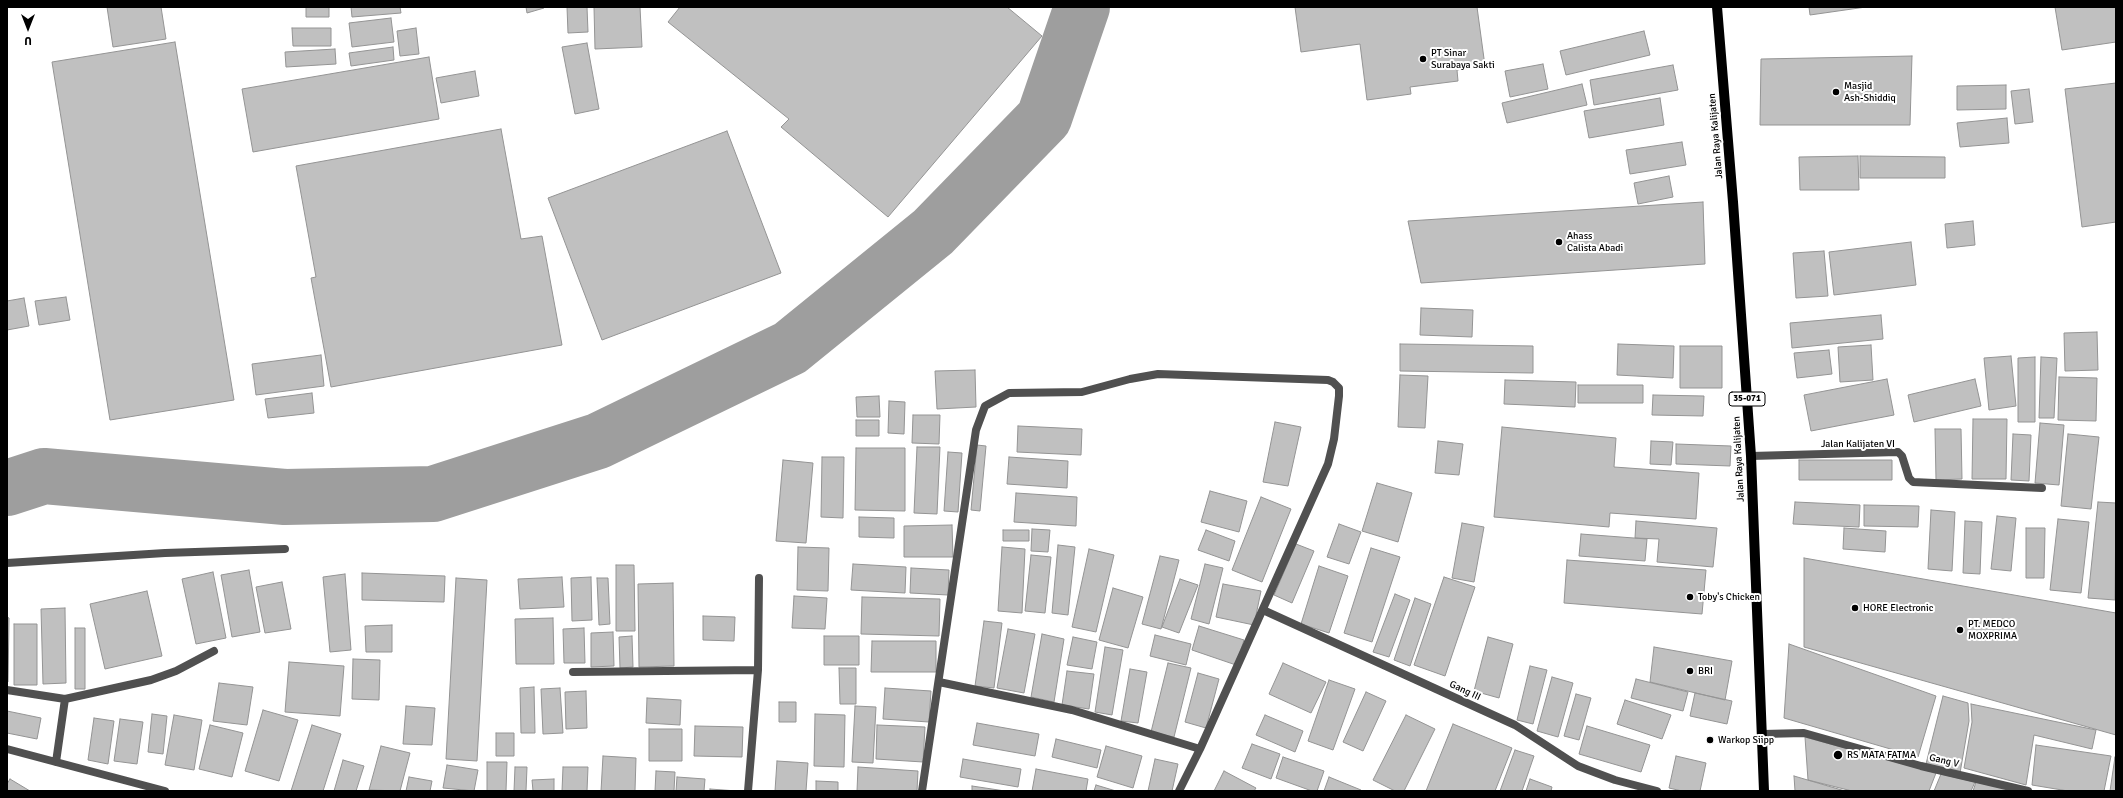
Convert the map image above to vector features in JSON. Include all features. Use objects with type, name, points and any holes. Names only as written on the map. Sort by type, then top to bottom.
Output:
[{"type":"main road","name":"Jalan Raya Kalijaten","points":[[1717,7],[1732,178],[1751,456],[1763,734],[1764,791]]},
{"type":"street","points":[[922,791],[979,417],[985,406],[1009,393],[1082,392],[1130,379],[1158,374],[1328,380],[1333,382],[1338,388],[1331,454],[1263,610],[1200,749],[1179,791]]},
{"type":"street","name":"Jalan Kalijaten VI","points":[[1751,456],[1898,452],[1902,456],[1909,478],[1914,482],[2042,488]]},
{"type":"street","points":[[7,563],[285,549]]},
{"type":"street","points":[[748,791],[758,670],[760,578]]},
{"type":"street","name":"Gang III","points":[[1263,610],[1514,725],[1578,766],[1615,780],[1657,791]]},
{"type":"street","points":[[7,690],[65,699],[151,680],[176,671],[214,651]]},
{"type":"street","points":[[573,672],[758,670]]},
{"type":"street","points":[[939,682],[1072,710],[1200,749]]},
{"type":"street","points":[[56,762],[65,699]]},
{"type":"street","name":"Gang V","points":[[1763,734],[1804,733],[1921,766],[2028,791]]},
{"type":"street","points":[[7,749],[165,791]]},
{"type":"building","points":[[107,7],[161,7],[166,39],[113,47]]},
{"type":"building","points":[[306,7],[329,7],[329,17],[306,17]]},
{"type":"building","points":[[351,7],[400,7],[401,13],[352,17]]},
{"type":"building","points":[[526,7],[544,7],[544,8],[527,13]]},
{"type":"building","points":[[567,7],[587,7],[588,32],[568,33]]},
{"type":"building","points":[[594,7],[640,7],[642,47],[595,49]]},
{"type":"building","points":[[680,7],[1007,7],[1042,36],[888,217],[781,127],[789,119],[668,22]]},
{"type":"building","name":"PT Sinar Surabaya Sakti","points":[[1295,7],[1477,7],[1485,66],[1457,70],[1458,81],[1410,87],[1411,94],[1367,100],[1360,44],[1301,52]]},
{"type":"building","points":[[1809,7],[1866,7],[1810,15]]},
{"type":"building","points":[[2055,7],[2116,7],[2116,42],[2062,50]]},
{"type":"building","points":[[391,18],[394,42],[352,47],[349,23]]},
{"type":"building","points":[[292,28],[331,28],[331,46],[293,46]]},
{"type":"building","points":[[416,28],[419,54],[400,56],[397,31]]},
{"type":"building","points":[[1644,31],[1650,55],[1566,75],[1560,51]]},
{"type":"building","points":[[175,42],[234,400],[110,420],[52,62]]},
{"type":"building","points":[[587,43],[599,109],[575,114],[562,47]]},
{"type":"building","points":[[393,47],[394,60],[351,66],[349,53]]},
{"type":"building","points":[[335,49],[336,64],[286,67],[285,52]]},
{"type":"building","name":"Masjid Ash-Shiddiq","points":[[1912,56],[1910,125],[1760,125],[1761,59]]},
{"type":"building","points":[[429,57],[439,119],[253,152],[242,89]]},
{"type":"building","points":[[1543,64],[1548,89],[1510,97],[1505,71]]},
{"type":"building","points":[[1673,65],[1678,90],[1594,105],[1590,80]]},
{"type":"building","points":[[475,71],[479,96],[441,103],[436,78]]},
{"type":"building","points":[[2116,83],[2116,222],[2082,227],[2065,89]]},
{"type":"building","points":[[1582,84],[1587,105],[1507,123],[1502,103]]},
{"type":"building","points":[[2006,85],[2006,109],[1957,110],[1957,86]]},
{"type":"building","points":[[2029,89],[2033,122],[2015,124],[2011,91]]},
{"type":"building","points":[[1660,98],[1664,125],[1589,138],[1584,111]]},
{"type":"building","points":[[2007,118],[2009,143],[1960,147],[1957,123]]},
{"type":"building","points":[[501,129],[521,239],[542,236],[562,345],[331,387],[311,278],[316,277],[296,166]]},
{"type":"building","points":[[727,131],[781,273],[602,340],[548,198]]},
{"type":"building","points":[[1682,142],[1686,165],[1630,174],[1626,150]]},
{"type":"building","points":[[1858,156],[1859,190],[1800,190],[1799,157]]},
{"type":"building","points":[[1860,156],[1945,157],[1945,178],[1860,178]]},
{"type":"building","points":[[1669,176],[1673,197],[1638,204],[1634,183]]},
{"type":"building","name":"Ahass Calista Abadi","points":[[1703,202],[1705,264],[1421,283],[1408,221]]},
{"type":"building","points":[[1973,221],[1975,245],[1947,248],[1945,224]]},
{"type":"building","points":[[1911,242],[1916,285],[1834,295],[1829,252]]},
{"type":"building","points":[[1824,251],[1828,296],[1796,298],[1793,253]]},
{"type":"building","points":[[66,297],[70,320],[39,325],[35,301]]},
{"type":"building","points":[[24,298],[29,326],[7,330],[7,301]]},
{"type":"building","points":[[1421,308],[1473,310],[1472,337],[1420,335]]},
{"type":"building","points":[[1881,315],[1883,339],[1792,348],[1790,323]]},
{"type":"building","points":[[2097,332],[2098,370],[2065,371],[2064,333]]},
{"type":"building","points":[[1400,344],[1533,346],[1533,373],[1400,371]]},
{"type":"building","points":[[1618,344],[1674,346],[1673,378],[1617,375]]},
{"type":"building","points":[[1871,345],[1873,380],[1840,382],[1838,347]]},
{"type":"building","points":[[1680,346],[1722,346],[1722,388],[1680,388]]},
{"type":"building","points":[[1829,350],[1832,374],[1797,378],[1794,353]]},
{"type":"building","points":[[321,355],[324,386],[256,395],[252,364]]},
{"type":"building","points":[[2011,356],[2016,406],[1989,410],[1984,358]]},
{"type":"building","points":[[2035,357],[2035,422],[2018,422],[2018,358]]},
{"type":"building","points":[[2041,357],[2057,358],[2054,418],[2039,418]]},
{"type":"building","points":[[975,370],[976,407],[937,409],[935,371]]},
{"type":"building","points":[[1400,375],[1428,376],[1425,428],[1398,427]]},
{"type":"building","points":[[2059,377],[2097,378],[2096,421],[2058,420]]},
{"type":"building","points":[[1887,379],[1894,415],[1811,431],[1804,395]]},
{"type":"building","points":[[1975,379],[1981,406],[1914,422],[1908,395]]},
{"type":"building","points":[[1505,380],[1576,382],[1575,407],[1504,404]]},
{"type":"building","points":[[1578,385],[1643,385],[1643,403],[1578,403]]},
{"type":"building","points":[[312,393],[314,413],[268,418],[265,399]]},
{"type":"building","points":[[1653,395],[1704,396],[1703,416],[1652,415]]},
{"type":"building","points":[[879,396],[880,417],[857,417],[856,397]]},
{"type":"building","points":[[889,401],[905,402],[904,434],[888,433]]},
{"type":"building","points":[[913,415],[940,415],[939,444],[912,443]]},
{"type":"building","points":[[1973,419],[2007,419],[2006,479],[1972,479]]},
{"type":"building","points":[[856,420],[879,420],[879,436],[856,436]]},
{"type":"building","points":[[1275,422],[1301,427],[1288,486],[1263,482]]},
{"type":"building","points":[[2040,423],[2064,425],[2059,485],[2035,483]]},
{"type":"building","points":[[1018,426],[1082,429],[1081,455],[1017,452]]},
{"type":"building","points":[[1502,427],[1616,438],[1614,467],[1699,473],[1696,519],[1610,513],[1609,527],[1494,517]]},
{"type":"building","points":[[1935,429],[1961,429],[1962,479],[1936,480]]},
{"type":"building","points":[[2013,434],[2031,435],[2029,481],[2011,480]]},
{"type":"building","points":[[2068,434],[2099,437],[2091,509],[2061,506]]},
{"type":"building","points":[[1438,441],[1463,444],[1459,475],[1435,473]]},
{"type":"building","points":[[1651,441],[1673,442],[1671,465],[1650,464]]},
{"type":"building","points":[[1676,444],[1731,446],[1730,466],[1676,464]]},
{"type":"building","points":[[977,445],[986,446],[980,511],[971,510]]},
{"type":"building","points":[[917,447],[940,447],[937,514],[914,513]]},
{"type":"building","points":[[856,448],[905,448],[905,511],[855,510]]},
{"type":"building","points":[[948,452],[962,453],[958,512],[944,511]]},
{"type":"building","points":[[822,457],[844,457],[843,518],[821,517]]},
{"type":"building","points":[[1009,457],[1068,461],[1067,488],[1007,484]]},
{"type":"building","points":[[783,460],[813,463],[806,543],[776,541]]},
{"type":"building","points":[[1799,460],[1892,460],[1892,480],[1799,480]]},
{"type":"building","points":[[1377,483],[1412,493],[1398,542],[1362,531]]},
{"type":"building","points":[[1210,491],[1247,501],[1239,532],[1201,522]]},
{"type":"building","points":[[1016,493],[1077,497],[1076,526],[1014,522]]},
{"type":"building","points":[[1261,497],[1291,509],[1262,582],[1232,570]]},
{"type":"building","points":[[1795,502],[1860,505],[1859,527],[1793,524]]},
{"type":"building","points":[[2098,502],[2116,503],[2115,600],[2088,598]]},
{"type":"building","points":[[1864,505],[1919,506],[1918,527],[1864,526]]},
{"type":"building","points":[[1931,510],[1955,512],[1952,571],[1928,569]]},
{"type":"building","points":[[1997,516],[2016,518],[2011,571],[1991,569]]},
{"type":"building","points":[[859,517],[894,518],[894,538],[859,537]]},
{"type":"building","points":[[2058,519],[2089,522],[2081,593],[2050,590]]},
{"type":"building","points":[[1636,521],[1717,528],[1713,567],[1657,562],[1659,539],[1635,538]]},
{"type":"building","points":[[1965,521],[1982,522],[1980,574],[1963,573]]},
{"type":"building","points":[[1462,523],[1484,527],[1474,582],[1452,578]]},
{"type":"building","points":[[1339,524],[1361,532],[1349,564],[1327,557]]},
{"type":"building","points":[[952,525],[953,557],[904,557],[904,526]]},
{"type":"building","points":[[1844,528],[1886,531],[1885,552],[1843,549]]},
{"type":"building","points":[[2026,528],[2045,528],[2044,578],[2026,578]]},
{"type":"building","points":[[1032,529],[1050,530],[1048,552],[1031,551]]},
{"type":"building","points":[[1003,530],[1029,530],[1029,541],[1003,541]]},
{"type":"building","points":[[1206,530],[1235,541],[1229,561],[1198,550]]},
{"type":"building","points":[[1581,534],[1647,539],[1645,561],[1579,556]]},
{"type":"building","points":[[1296,544],[1314,551],[1292,603],[1274,595]]},
{"type":"building","points":[[1058,545],[1075,547],[1068,615],[1052,613]]},
{"type":"building","points":[[798,547],[829,548],[828,591],[797,590]]},
{"type":"building","points":[[1002,547],[1025,549],[1022,613],[998,611]]},
{"type":"building","points":[[1371,548],[1400,557],[1372,642],[1344,633]]},
{"type":"building","points":[[1089,549],[1114,555],[1096,632],[1072,627]]},
{"type":"building","points":[[1031,555],[1051,557],[1045,613],[1025,611]]},
{"type":"building","points":[[1160,556],[1179,560],[1161,629],[1142,624]]},
{"type":"building","name":"PT. MEDCO MOXPRIMA","points":[[1804,558],[2116,613],[2116,735],[1804,647]]},
{"type":"building","points":[[1567,560],[1706,570],[1702,614],[1564,603]]},
{"type":"building","points":[[853,564],[906,567],[905,593],[851,590]]},
{"type":"building","points":[[1205,564],[1223,568],[1209,624],[1191,619]]},
{"type":"building","points":[[616,565],[634,565],[635,631],[616,631]]},
{"type":"building","points":[[1319,566],[1348,576],[1329,633],[1301,624]]},
{"type":"building","points":[[911,568],[949,570],[948,595],[910,593]]},
{"type":"building","points":[[249,570],[260,632],[232,637],[221,575]]},
{"type":"building","points":[[213,572],[226,638],[196,644],[182,579]]},
{"type":"building","points":[[362,573],[445,576],[444,602],[362,600]]},
{"type":"building","points":[[345,574],[351,650],[330,652],[323,577]]},
{"type":"building","points":[[562,577],[564,607],[520,609],[518,579]]},
{"type":"building","points":[[591,577],[592,620],[572,621],[571,578]]},
{"type":"building","points":[[1444,577],[1475,587],[1445,676],[1414,665]]},
{"type":"building","points":[[456,578],[487,580],[477,761],[446,759]]},
{"type":"building","points":[[597,578],[608,578],[610,624],[599,625]]},
{"type":"building","points":[[1180,579],[1198,585],[1179,633],[1162,627]]},
{"type":"building","points":[[282,582],[291,629],[265,633],[256,587]]},
{"type":"building","points":[[673,583],[674,666],[639,667],[638,584]]},
{"type":"building","points":[[1223,584],[1261,591],[1254,625],[1216,617]]},
{"type":"building","points":[[1113,588],[1143,597],[1128,648],[1099,640]]},
{"type":"building","points":[[147,591],[162,656],[105,669],[90,604]]},
{"type":"building","points":[[1395,594],[1410,600],[1389,657],[1373,652]]},
{"type":"building","points":[[794,596],[827,598],[825,629],[792,628]]},
{"type":"building","points":[[862,597],[940,599],[939,636],[861,634]]},
{"type":"building","points":[[1415,598],[1431,604],[1410,666],[1394,660]]},
{"type":"building","points":[[65,608],[66,683],[43,684],[41,609]]},
{"type":"building","points":[[703,616],[735,617],[734,641],[703,640]]},
{"type":"building","points":[[7,617],[9,618],[8,682],[7,682]]},
{"type":"building","points":[[553,618],[554,664],[516,664],[515,619]]},
{"type":"building","points":[[984,621],[1002,623],[994,688],[975,686]]},
{"type":"building","points":[[14,624],[37,624],[37,685],[14,685]]},
{"type":"building","points":[[392,625],[392,652],[366,652],[365,626]]},
{"type":"building","points":[[1199,626],[1244,640],[1236,665],[1192,650]]},
{"type":"building","points":[[75,628],[85,628],[85,689],[75,689]]},
{"type":"building","points":[[584,628],[585,663],[564,663],[563,629]]},
{"type":"building","points":[[1008,629],[1035,634],[1024,693],[997,688]]},
{"type":"building","points":[[613,632],[614,666],[591,667],[591,633]]},
{"type":"building","points":[[1042,634],[1064,639],[1054,702],[1031,697]]},
{"type":"building","points":[[1155,635],[1191,644],[1186,665],[1150,656]]},
{"type":"building","points":[[632,636],[633,667],[620,668],[619,637]]},
{"type":"building","points":[[824,636],[859,636],[859,665],[824,665]]},
{"type":"building","points":[[1073,637],[1097,642],[1092,669],[1067,665]]},
{"type":"building","points":[[1488,637],[1513,644],[1499,698],[1474,691]]},
{"type":"building","points":[[872,641],[936,641],[936,672],[871,672]]},
{"type":"building","points":[[1789,644],[1936,696],[1918,757],[1784,718]]},
{"type":"building","points":[[1105,647],[1123,650],[1112,715],[1095,712]]},
{"type":"building","name":"BRI","points":[[1654,647],[1732,661],[1725,700],[1650,682]]},
{"type":"building","points":[[353,659],[380,660],[379,700],[352,699]]},
{"type":"building","points":[[289,662],[344,666],[340,716],[285,712]]},
{"type":"building","points":[[1168,663],[1191,668],[1174,737],[1151,732]]},
{"type":"building","points":[[1283,663],[1326,682],[1311,713],[1269,694]]},
{"type":"building","points":[[1530,666],[1547,670],[1533,724],[1517,720]]},
{"type":"building","points":[[839,668],[856,668],[856,704],[840,704]]},
{"type":"building","points":[[1130,669],[1147,672],[1138,723],[1121,721]]},
{"type":"building","points":[[1067,671],[1094,674],[1089,709],[1062,705]]},
{"type":"building","points":[[1198,673],[1219,679],[1206,728],[1185,722]]},
{"type":"building","points":[[1552,677],[1573,683],[1558,737],[1537,731]]},
{"type":"building","points":[[1636,679],[1688,692],[1683,711],[1631,698]]},
{"type":"building","points":[[1329,680],[1355,689],[1333,750],[1308,741]]},
{"type":"building","points":[[219,683],[253,687],[247,725],[213,721]]},
{"type":"building","points":[[534,687],[535,733],[521,733],[520,688]]},
{"type":"building","points":[[560,688],[563,733],[543,734],[541,689]]},
{"type":"building","points":[[885,688],[931,691],[929,722],[883,719]]},
{"type":"building","points":[[586,691],[587,728],[566,729],[565,692]]},
{"type":"building","points":[[1366,692],[1386,701],[1363,751],[1343,742]]},
{"type":"building","points":[[1695,693],[1732,701],[1727,724],[1690,716]]},
{"type":"building","points":[[1576,694],[1591,698],[1579,740],[1564,736]]},
{"type":"building","points":[[1943,696],[1968,703],[1969,721],[1960,773],[1926,764]]},
{"type":"building","points":[[647,698],[681,700],[680,725],[646,723]]},
{"type":"building","points":[[1625,700],[1671,715],[1662,739],[1617,724]]},
{"type":"building","points":[[779,702],[796,702],[796,722],[779,722]]},
{"type":"building","points":[[1971,704],[2096,730],[2092,749],[2034,735],[2026,785],[1964,768],[1972,722]]},
{"type":"building","points":[[406,706],[435,708],[432,745],[403,744]]},
{"type":"building","points":[[855,706],[876,707],[873,763],[852,762]]},
{"type":"building","points":[[263,710],[298,720],[279,781],[245,771]]},
{"type":"building","points":[[7,711],[41,718],[37,739],[7,733]]},
{"type":"building","points":[[152,714],[167,716],[163,754],[148,752]]},
{"type":"building","points":[[815,714],[845,715],[844,767],[814,766]]},
{"type":"building","points":[[174,715],[202,720],[194,770],[165,765]]},
{"type":"building","points":[[1265,715],[1303,731],[1295,752],[1256,735]]},
{"type":"building","points":[[1406,715],[1435,729],[1404,791],[1395,791],[1373,780]]},
{"type":"building","points":[[94,718],[114,721],[108,764],[88,760]]},
{"type":"building","points":[[120,719],[143,722],[137,764],[114,761]]},
{"type":"building","points":[[977,723],[1039,734],[1035,756],[973,745]]},
{"type":"building","points":[[1453,724],[1512,748],[1495,791],[1426,791]]},
{"type":"building","points":[[210,725],[243,733],[232,777],[199,769]]},
{"type":"building","points":[[312,725],[341,734],[323,791],[291,791]]},
{"type":"building","points":[[877,725],[925,727],[923,762],[876,759]]},
{"type":"building","points":[[695,726],[743,727],[742,757],[694,756]]},
{"type":"building","points":[[1587,726],[1650,745],[1641,772],[1579,754]]},
{"type":"building","points":[[649,729],[682,729],[682,761],[649,761]]},
{"type":"building","points":[[496,733],[514,733],[514,756],[496,756]]},
{"type":"building","name":"RS MATA FATMA","points":[[1805,737],[1936,773],[1929,791],[1852,791],[1808,780]]},
{"type":"building","points":[[1056,739],[1101,750],[1097,768],[1052,757]]},
{"type":"building","points":[[1252,744],[1280,754],[1271,779],[1242,768]]},
{"type":"building","points":[[2036,745],[2111,756],[2104,791],[2068,791],[2032,785]]},
{"type":"building","points":[[381,746],[410,753],[400,791],[369,790]]},
{"type":"building","points":[[1106,746],[1142,756],[1133,788],[1097,777]]},
{"type":"building","points":[[1515,750],[1534,756],[1522,791],[1500,791]]},
{"type":"building","points":[[603,756],[636,758],[635,791],[601,791]]},
{"type":"building","points":[[1676,756],[1706,763],[1700,791],[1682,791],[1669,788]]},
{"type":"building","points":[[1283,757],[1324,771],[1317,791],[1312,791],[1276,778]]},
{"type":"building","points":[[2115,757],[2116,791],[2110,791]]},
{"type":"building","points":[[963,759],[1021,769],[1018,787],[960,777]]},
{"type":"building","points":[[1155,759],[1178,764],[1172,791],[1148,791]]},
{"type":"building","points":[[343,760],[364,766],[356,791],[334,791]]},
{"type":"building","points":[[777,761],[808,763],[806,791],[775,791]]},
{"type":"building","points":[[487,762],[507,762],[506,791],[487,791]]},
{"type":"building","points":[[447,765],[478,770],[474,791],[443,788]]},
{"type":"building","points":[[515,767],[527,767],[526,791],[514,791]]},
{"type":"building","points":[[563,767],[588,767],[587,791],[562,791]]},
{"type":"building","points":[[858,767],[918,771],[917,791],[857,791]]},
{"type":"building","points":[[1036,769],[1088,779],[1086,791],[1032,791]]},
{"type":"building","points":[[656,771],[675,772],[674,791],[655,791]]},
{"type":"building","points":[[1224,771],[1256,788],[1254,791],[1214,791]]},
{"type":"building","points":[[1941,774],[1975,782],[1971,791],[1934,791]]},
{"type":"building","points":[[1794,776],[1845,791],[1795,791]]},
{"type":"building","points":[[409,777],[432,781],[430,791],[406,791]]},
{"type":"building","points":[[677,777],[705,779],[704,791],[676,791]]},
{"type":"building","points":[[1329,777],[1361,790],[1324,791]]},
{"type":"building","points":[[10,779],[30,791],[7,791],[7,784]]},
{"type":"building","points":[[554,779],[554,791],[533,791],[532,780]]},
{"type":"building","points":[[1530,779],[1552,787],[1551,791],[1526,791]]},
{"type":"building","points":[[816,781],[838,782],[838,791],[816,791]]},
{"type":"building","points":[[1976,782],[2015,791],[1973,791]]},
{"type":"building","points":[[1096,785],[1116,791],[1094,791]]},
{"type":"building","points":[[972,786],[1005,791],[972,791]]},
{"type":"building","points":[[710,789],[737,791],[710,791]]},
{"type":"waterway","points":[[7,488],[44,476],[285,497],[433,494],[598,441],[790,348],[933,232],[1044,118],[1082,7]]},
{"type":"place","name":"PT Sinar Surabaya Sakti","points":[[1423,59]]},
{"type":"place","name":"Masjid Ash-Shiddiq","points":[[1836,92]]},
{"type":"place","name":"Ahass Calista Abadi","points":[[1559,242]]},
{"type":"place","name":"Toby's Chicken","points":[[1690,597]]},
{"type":"place","name":"HORE Electronic","points":[[1855,608]]},
{"type":"place","name":"PT. MEDCO MOXPRIMA","points":[[1960,630]]},
{"type":"place","name":"BRI","points":[[1690,671]]},
{"type":"place","name":"Warkop Siipp","points":[[1710,740]]},
{"type":"place","name":"RS MATA FATMA","points":[[1838,755]]}]
